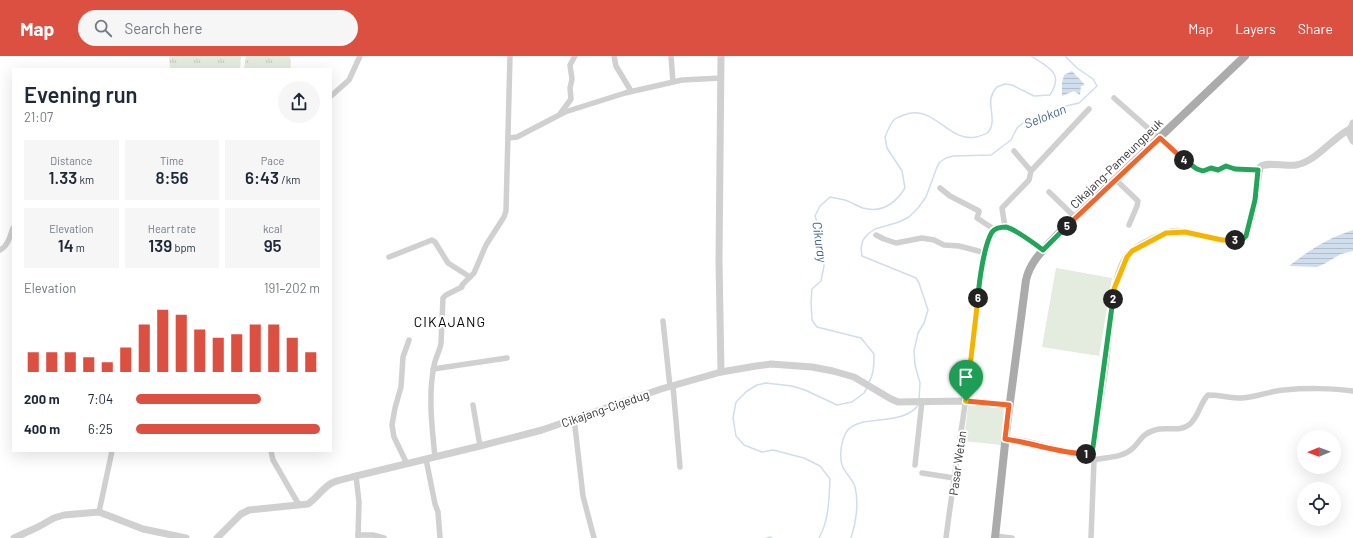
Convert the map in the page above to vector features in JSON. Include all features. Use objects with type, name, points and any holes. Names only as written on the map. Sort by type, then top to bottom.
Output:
[{"type":"main road","name":"Cikajang-Pameungpeuk","points":[[995,537],[1009,405],[1026,280],[1030,268],[1043,250],[1245,56]]},
{"type":"street","points":[[332,95],[349,80],[360,56]]},
{"type":"street","points":[[435,457],[430,407],[433,368],[441,347],[443,298],[446,294],[462,287],[462,285],[470,277],[475,270],[486,245],[505,214],[510,56]]},
{"type":"street","points":[[560,114],[571,99],[570,88],[572,78],[570,65],[575,56]]},
{"type":"street","points":[[614,56],[616,66],[631,91]]},
{"type":"street","points":[[672,56],[674,82]]},
{"type":"street","points":[[720,56],[719,262],[721,372]]},
{"type":"street","points":[[508,138],[517,136],[560,114],[631,91],[690,79],[721,78]]},
{"type":"street","points":[[1114,98],[1183,159],[1197,169],[1203,171],[1211,168],[1218,170],[1226,166],[1235,169],[1258,170]]},
{"type":"street","points":[[1005,227],[1002,208],[1029,180],[1031,171],[1089,108]]},
{"type":"street","points":[[1352,126],[1350,133],[1353,141]]},
{"type":"street","points":[[1091,538],[1094,460],[1091,452],[1105,368],[1114,289],[1127,257],[1132,251],[1166,233],[1185,232],[1222,240],[1240,240],[1244,238],[1252,216],[1258,170],[1261,165],[1284,166],[1297,165],[1306,162],[1341,133],[1352,126]]},
{"type":"street","points":[[1014,151],[1031,171]]},
{"type":"street","points":[[1116,180],[1138,201],[1129,226]]},
{"type":"street","points":[[940,188],[950,196],[979,211],[980,212],[977,218],[995,230],[1000,227],[1005,227],[1026,238],[1043,250]]},
{"type":"street","points":[[1049,192],[1076,218]]},
{"type":"street","name":"Pasar Wetan","points":[[946,538],[966,401],[978,294],[989,240],[995,230]]},
{"type":"street","points":[[0,250],[7,244],[12,231]]},
{"type":"street","points":[[876,235],[884,240],[896,243],[922,238],[934,240],[944,245],[960,246],[986,253]]},
{"type":"street","points":[[389,257],[432,240],[435,242],[448,263],[470,277]]},
{"type":"street","points":[[663,321],[672,386],[680,467]]},
{"type":"street","points":[[406,464],[394,437],[392,425],[395,408],[402,387],[403,357],[409,340]]},
{"type":"street","points":[[433,368],[507,358]]},
{"type":"street","name":"Cikajang-Cigedug","points":[[217,538],[240,514],[249,510],[308,504],[312,502],[329,485],[356,476],[542,430],[672,386],[721,372],[771,364],[812,367],[854,377],[890,399],[898,402],[966,401],[1009,405]]},
{"type":"street","points":[[1094,460],[1121,456],[1132,450],[1145,434],[1156,429],[1179,429],[1190,424],[1200,410],[1202,401],[1208,395],[1240,398],[1259,396],[1266,393],[1284,390],[1333,389],[1353,391]]},
{"type":"street","points":[[915,465],[920,401]]},
{"type":"street","points":[[473,405],[480,446]]},
{"type":"street","points":[[574,418],[583,496],[594,538]]},
{"type":"street","points":[[1005,439],[1066,451],[1089,454],[1091,452]]},
{"type":"street","points":[[100,512],[112,452]]},
{"type":"street","points":[[271,452],[273,460],[299,505]]},
{"type":"street","points":[[426,459],[438,512],[440,538]]},
{"type":"street","points":[[922,472],[954,478]]},
{"type":"street","points":[[356,476],[359,502],[358,537],[373,535],[384,538]]},
{"type":"street","points":[[14,538],[64,514],[100,512],[143,529],[186,538]]},
{"type":"street","points":[[995,537],[1012,538]]},
{"type":"green space","points":[[169,56],[241,56],[240,68],[170,68]]},
{"type":"green space","points":[[246,56],[290,56],[291,68],[244,68]]},
{"type":"green space","points":[[1056,268],[1112,278],[1099,356],[1042,347]]},
{"type":"green space","points":[[968,405],[1004,408],[1001,445],[964,441]]},
{"type":"water","points":[[1072,71],[1085,85],[1081,86],[1080,95],[1074,91],[1062,96],[1062,83],[1064,75]]},
{"type":"water","points":[[1353,230],[1353,251],[1341,254],[1317,267],[1289,266],[1304,254],[1319,245]]},
{"type":"waterway","name":"Cikuray","points":[[869,382],[873,372],[874,354],[861,338],[817,327],[812,320],[812,289],[821,281],[824,266],[823,250],[815,216],[820,206],[830,197],[845,200],[863,208],[870,209],[882,208],[897,199],[905,188],[902,171],[887,148],[885,137],[889,127],[895,119],[904,115],[915,113],[924,114],[933,118],[957,134],[966,137],[976,137],[986,134],[992,126],[991,98],[997,87],[1005,84],[1012,85],[1034,96],[1050,95],[1056,81],[1055,75],[1048,67],[1031,56]]},
{"type":"waterway","name":"Selokan","points":[[919,400],[920,383],[915,365],[914,351],[918,333],[924,323],[928,310],[919,283],[916,278],[862,256],[861,248],[863,240],[875,229],[899,222],[909,217],[926,197],[937,167],[940,162],[946,158],[953,156],[991,155],[1011,140],[1017,128],[1024,122],[1054,113],[1066,106],[1079,103],[1097,86],[1093,79],[1077,68],[1065,56]]},
{"type":"waterway","name":"Cikuray","points":[[819,538],[827,517],[830,479],[820,466],[804,458],[773,450],[762,452],[744,445],[736,436],[733,418],[736,402],[747,391],[757,385],[766,383],[792,386],[805,390],[837,405],[852,402],[864,393],[867,388]]},
{"type":"waterway","name":"Selokan","points":[[851,538],[856,519],[857,500],[852,480],[844,469],[841,461],[841,450],[847,431],[853,426],[861,423],[903,416],[912,411],[919,404]]},
{"type":"waterway","name":"Cikuray","points":[[767,538],[772,538]]},
{"type":"district","name":"CIKAJANG","points":[[450,321]]},
{"type":"route","points":[[1160,138],[1183,159],[1197,169],[1203,171],[1211,168],[1218,170],[1226,166],[1235,169],[1258,170],[1252,216],[1244,238],[1240,240],[1222,240],[1185,232],[1166,233],[1132,251],[1127,257],[1120,271],[1114,289],[1105,368],[1093,447],[1089,454],[1048,448],[1031,443],[1005,439],[1009,405],[966,401],[978,294],[986,253],[992,232],[1000,227],[1010,228],[1043,250],[1160,138]]}]
